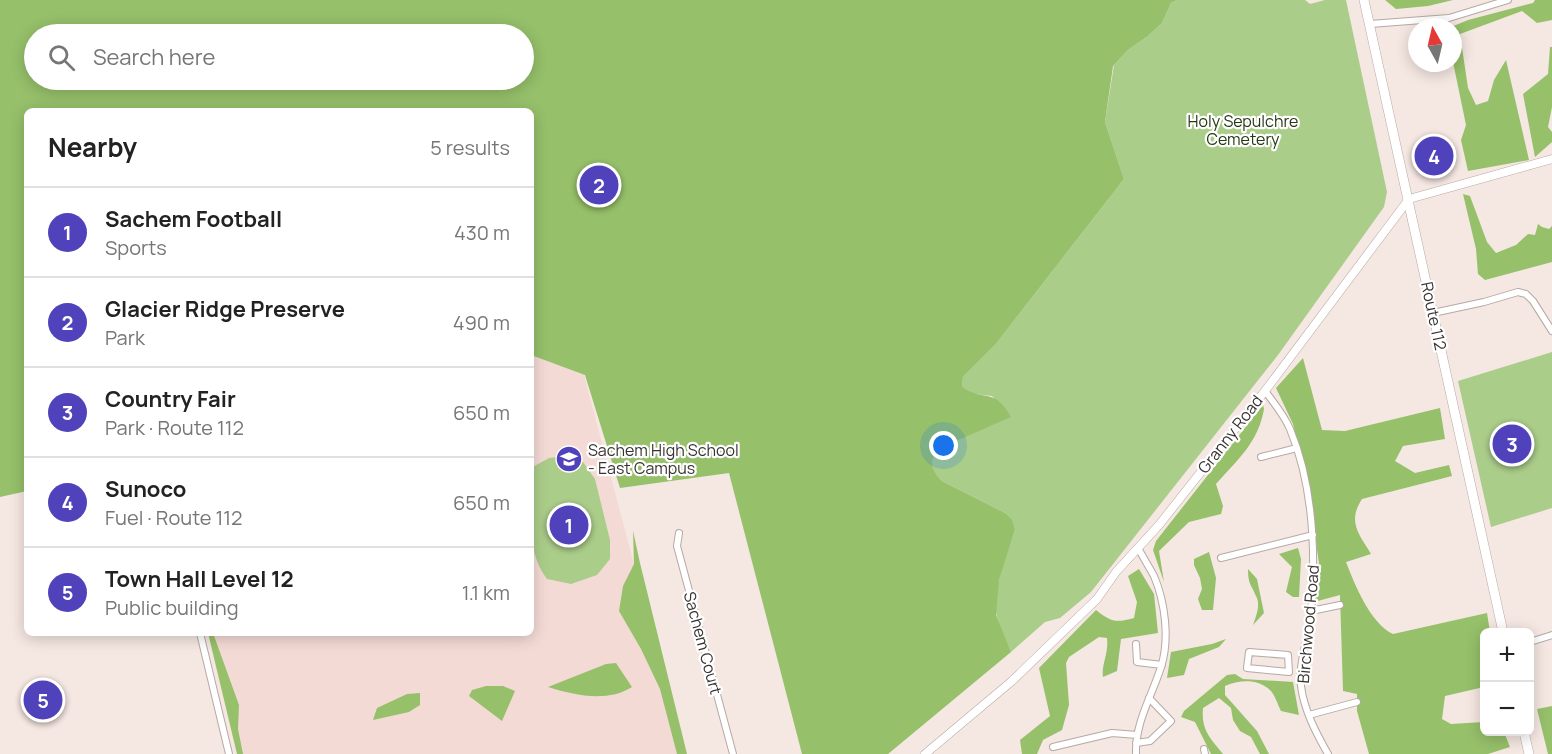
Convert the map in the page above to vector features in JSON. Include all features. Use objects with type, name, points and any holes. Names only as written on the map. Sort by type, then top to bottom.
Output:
[{"type":"main road","name":"Route 112","points":[[1364,0],[1502,628]]},
{"type":"main road","points":[[1525,736],[1529,754]]},
{"type":"street","points":[[1370,24],[1449,18],[1508,0]]},
{"type":"street","points":[[1408,199],[1552,159]]},
{"type":"street","name":"Granny Road","points":[[925,754],[1012,681],[1096,599],[1116,572],[1159,525],[1265,391],[1408,199]]},
{"type":"street","points":[[1433,313],[1518,292],[1526,294],[1533,301],[1552,331]]},
{"type":"street","name":"Birchwood Road","points":[[1265,391],[1290,428],[1304,477],[1313,535],[1314,566],[1311,611],[1302,660],[1301,685],[1309,715],[1328,754]]},
{"type":"street","points":[[1260,456],[1297,448]]},
{"type":"street","name":"Sachem Court","points":[[679,532],[676,546],[734,754]]},
{"type":"street","points":[[1221,558],[1313,535]]},
{"type":"street","points":[[1136,754],[1137,735],[1162,664],[1166,632],[1162,603],[1154,577],[1138,548]]},
{"type":"street","points":[[1311,611],[1340,605]]},
{"type":"street","points":[[1534,641],[1552,635]]},
{"type":"street","points":[[201,636],[229,754]]},
{"type":"street","points":[[1136,644],[1137,662],[1162,664]]},
{"type":"street","points":[[1289,672],[1288,655],[1249,652],[1247,668],[1301,674]]},
{"type":"street","points":[[1136,743],[1150,741],[1171,721],[1149,698]]},
{"type":"street","points":[[1309,715],[1358,702]]},
{"type":"street","points":[[1053,747],[1112,733],[1137,735]]},
{"type":"shaded area","name":"Sachem High School - East Campus","points":[[559,280],[684,754],[238,754],[212,636],[534,636],[534,284]]},
{"type":"green space","points":[[0,0],[1177,0],[1171,3],[1162,23],[1128,50],[1113,66],[1105,122],[1124,179],[995,345],[963,377],[962,386],[976,394],[999,401],[1011,417],[941,448],[932,460],[933,469],[942,481],[1005,513],[1012,520],[1015,530],[999,580],[996,615],[1011,652],[888,754],[802,754],[729,473],[620,488],[585,375],[534,356],[534,108],[24,108],[24,492],[0,497]]},
{"type":"green space","name":"Holy Sepulchre Cemetery","points":[[1177,0],[1305,0],[1310,4],[1325,0],[1346,0],[1387,192],[1384,207],[1278,355],[1091,592],[1060,618],[1045,622],[1011,652],[995,607],[998,585],[1015,530],[1005,513],[942,481],[933,469],[933,456],[941,448],[1010,417],[992,396],[973,394],[962,386],[963,377],[995,345],[1124,179],[1105,122],[1114,65],[1128,50],[1162,23],[1171,3]]},
{"type":"green space","points":[[1385,0],[1453,0],[1428,6],[1396,9]]},
{"type":"green space","points":[[1535,0],[1552,0],[1552,20],[1537,23],[1522,11],[1462,33],[1462,22],[1533,3]]},
{"type":"green space","points":[[1550,47],[1552,47],[1552,107],[1548,127],[1552,132],[1552,142],[1535,157],[1523,94],[1548,74]]},
{"type":"green space","points":[[1462,48],[1468,88],[1476,105],[1488,101],[1494,80],[1506,60],[1529,160],[1468,171],[1461,140],[1466,125],[1455,72],[1462,72]]},
{"type":"green space","points":[[1463,194],[1470,196],[1487,242],[1496,253],[1516,245],[1528,234],[1535,235],[1538,224],[1549,229],[1552,226],[1552,262],[1485,280],[1478,274],[1476,249]]},
{"type":"green space","points":[[1552,352],[1552,508],[1491,527],[1458,381]]},
{"type":"green space","points":[[1303,358],[1322,430],[1345,431],[1440,408],[1445,439],[1403,446],[1395,461],[1415,473],[1449,465],[1452,476],[1362,499],[1355,514],[1356,528],[1371,554],[1346,562],[1370,612],[1385,629],[1393,634],[1487,613],[1489,628],[1480,628],[1480,688],[1445,696],[1442,719],[1451,724],[1480,722],[1480,736],[1506,736],[1510,747],[1488,754],[1369,754],[1357,711],[1357,694],[1343,691],[1340,595],[1314,602],[1319,563],[1308,488],[1293,424],[1276,388]]},
{"type":"green space","points":[[1263,405],[1261,421],[1252,441],[1216,484],[1223,506],[1221,514],[1189,522],[1159,551],[1164,582],[1153,550],[1156,541]]},
{"type":"green space","points":[[566,456],[583,462],[595,479],[610,540],[610,559],[597,575],[571,584],[547,579],[534,549],[534,466],[549,458]]},
{"type":"green space","points":[[633,531],[687,754],[677,754],[660,689],[619,611],[623,586],[634,564]]},
{"type":"green space","points":[[1298,548],[1301,559],[1299,597],[1293,597],[1286,592],[1292,567],[1279,554]]},
{"type":"green space","points":[[1209,552],[1216,578],[1213,610],[1202,610],[1198,599],[1202,589],[1194,559]]},
{"type":"green space","points":[[1139,569],[1154,594],[1158,633],[1121,639],[1117,671],[1103,677],[1107,638],[1099,637],[1069,657],[1066,663],[1069,705],[1062,730],[1043,740],[1037,754],[1022,754],[1020,740],[1050,716],[1039,668],[1096,610],[1114,620],[1123,621],[1134,618],[1137,602],[1128,576]]},
{"type":"green space","points":[[1248,569],[1257,579],[1264,613],[1253,625],[1258,603],[1249,581]]},
{"type":"green space","points":[[209,636],[214,636],[239,705],[238,729],[243,754],[237,754]]},
{"type":"green space","points":[[1226,639],[1219,647],[1189,659],[1184,675],[1167,678],[1171,652]]},
{"type":"green space","points":[[616,663],[632,687],[622,692],[590,696],[548,687],[606,664]]},
{"type":"green space","points":[[1235,674],[1243,679],[1293,682],[1299,715],[1281,711],[1272,692],[1259,683],[1242,681],[1225,686],[1225,695],[1257,731],[1269,754],[1260,754],[1251,737],[1240,731],[1233,720],[1231,708],[1219,698],[1203,708],[1203,722],[1207,733],[1223,754],[1211,754],[1195,722],[1181,717],[1184,711],[1227,675]]},
{"type":"green space","points":[[486,686],[503,686],[515,691],[502,721],[469,696],[472,690]]},
{"type":"green space","points":[[420,693],[420,705],[409,712],[373,720],[377,708],[407,694]]},
{"type":"green space","points":[[1552,706],[1552,754],[1548,754],[1537,709]]},
{"type":"place","name":"Sunoco","points":[[1434,156]]},
{"type":"place","name":"Glacier Ridge Preserve","points":[[599,185]]},
{"type":"place","name":"Country Fair","points":[[1512,444]]},
{"type":"place","name":"Sachem High School - East Campus","points":[[569,459]]},
{"type":"place","name":"Sachem Football","points":[[569,525]]},
{"type":"place","name":"Town Hall Level 12","points":[[43,700]]}]
